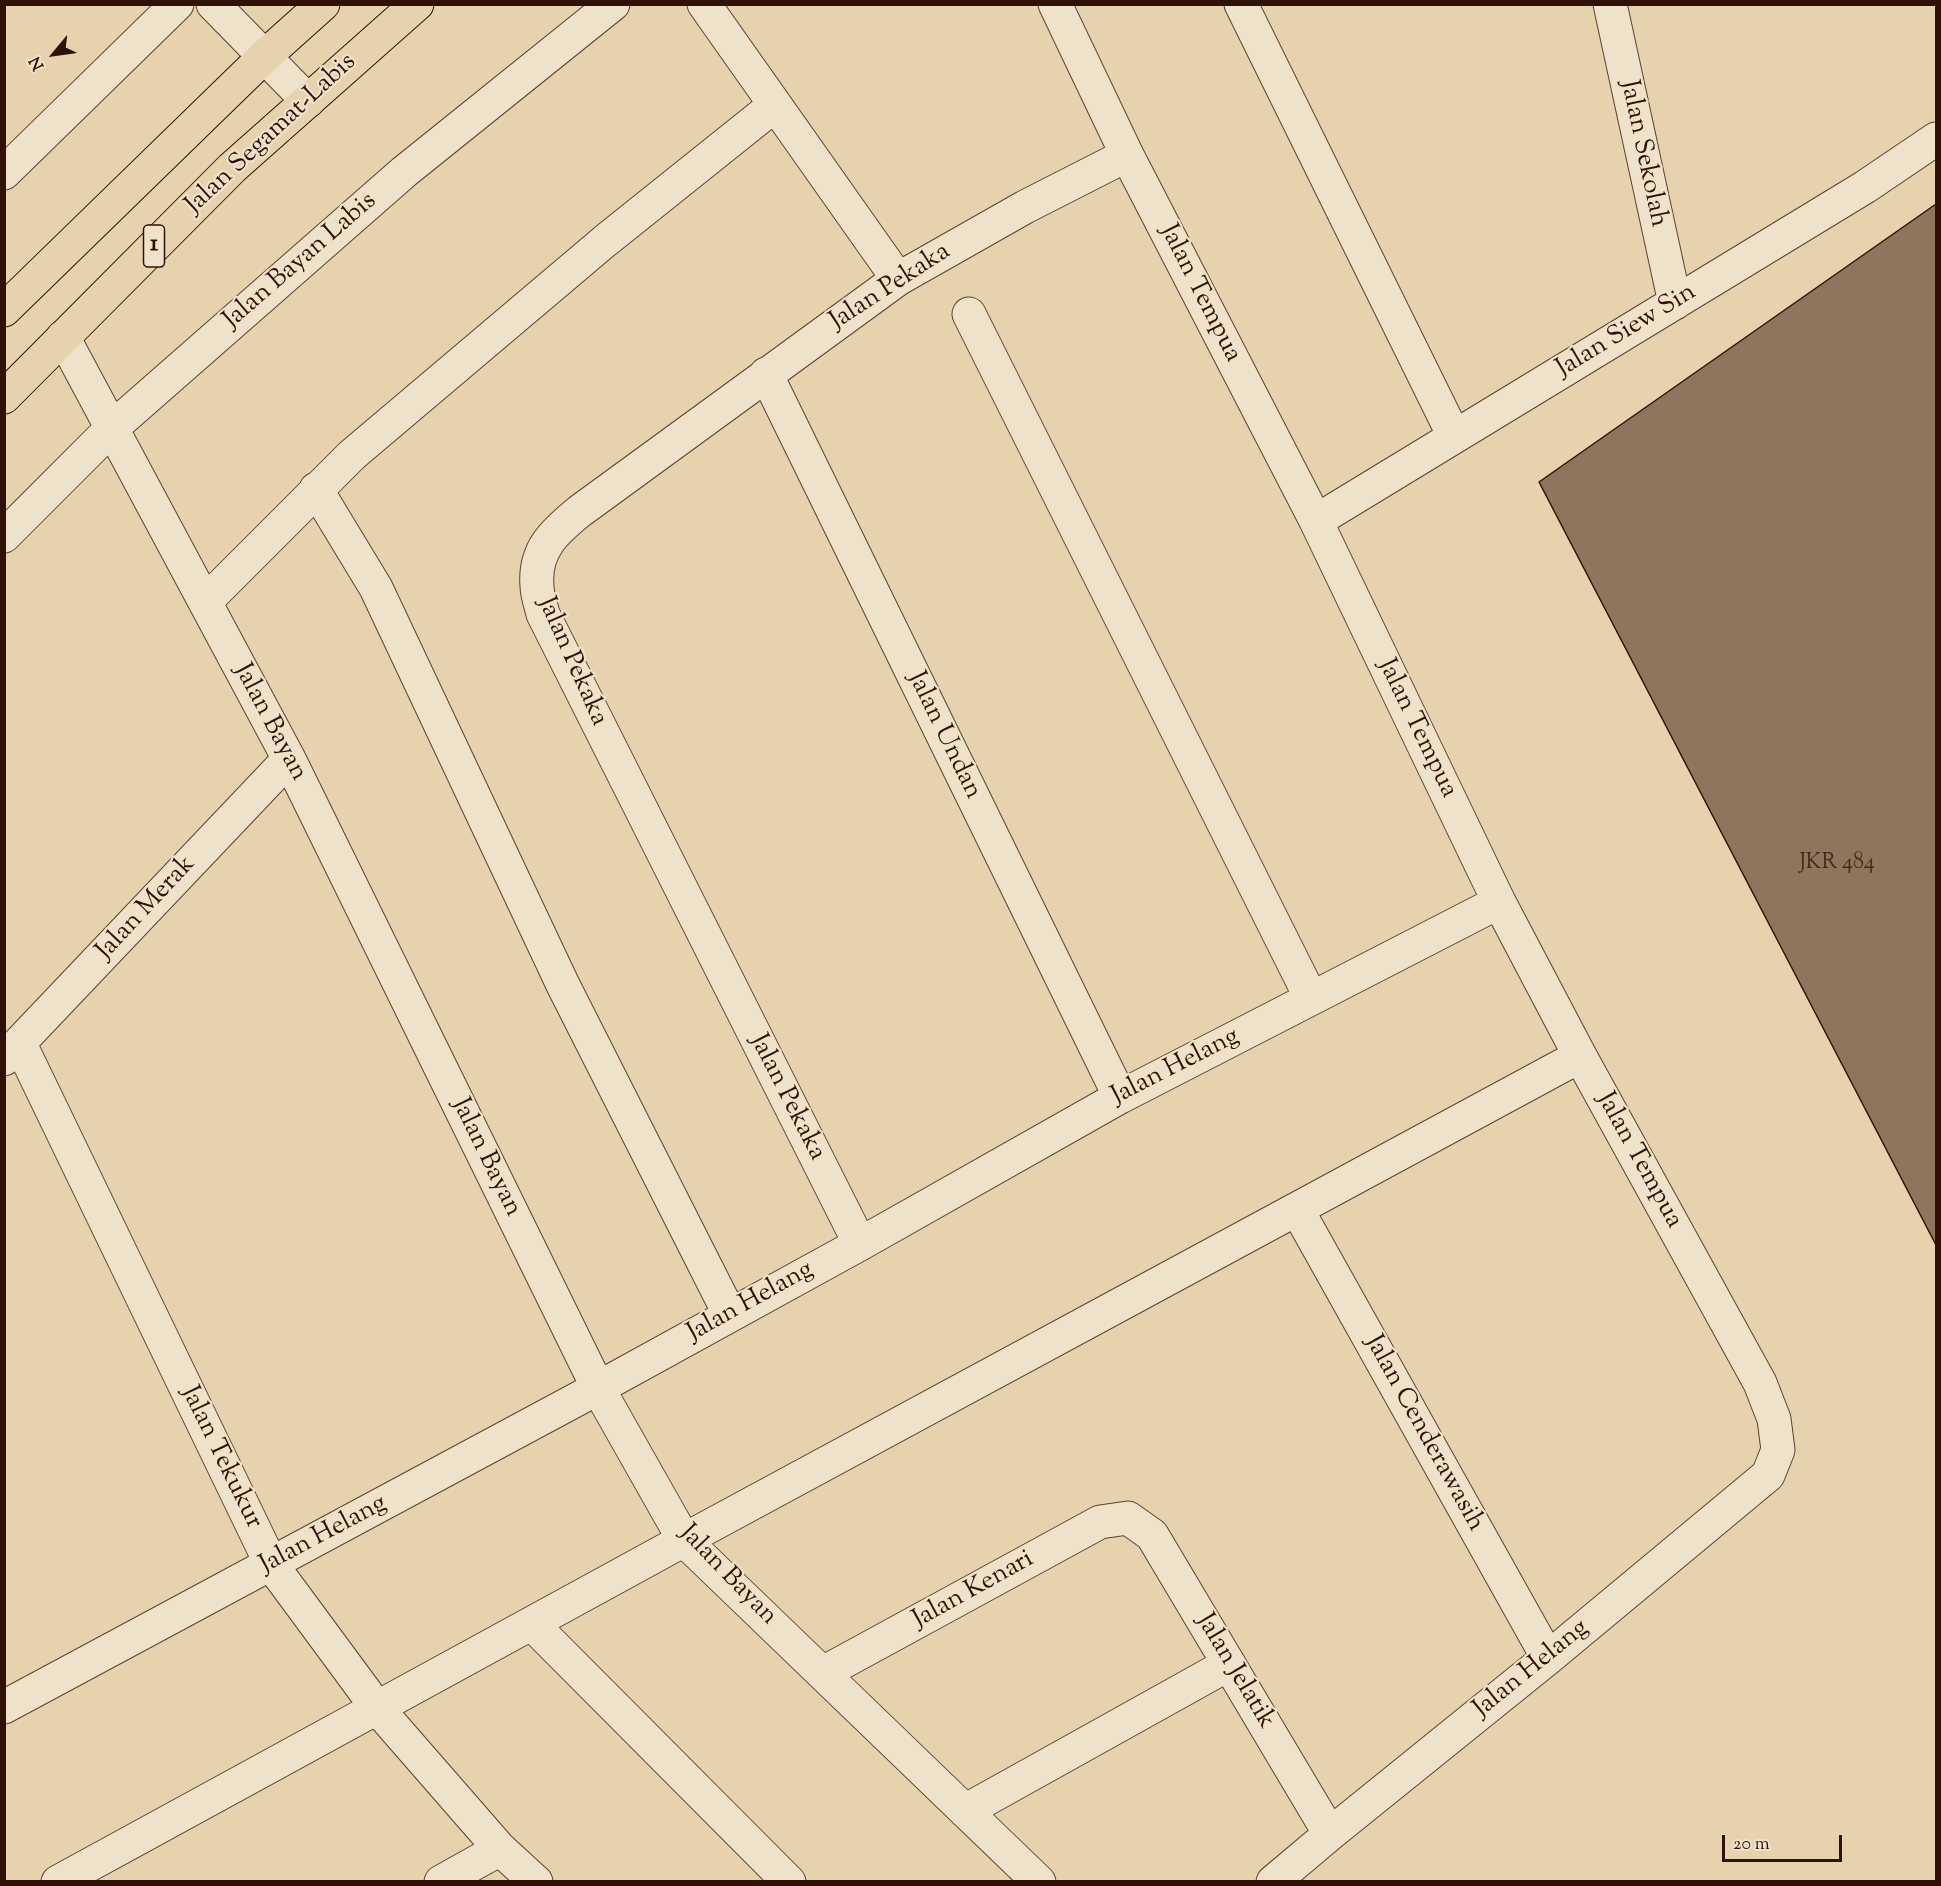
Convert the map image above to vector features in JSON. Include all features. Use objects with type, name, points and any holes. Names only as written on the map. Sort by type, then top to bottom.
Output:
[{"type":"highway","name":"1","points":[[4,310],[265,56],[323,4]]},
{"type":"highway","name":"Jalan Segamat-Labis","points":[[4,397],[232,168],[417,4]]},
{"type":"street","points":[[4,173],[177,4]]},
{"type":"street","points":[[213,4],[308,101]]},
{"type":"street","name":"Jalan Bayan Labis","points":[[4,536],[112,428],[404,172],[613,4]]},
{"type":"street","points":[[704,4],[898,279]]},
{"type":"street","name":"Jalan Tempua","points":[[1055,4],[1127,155],[1316,521],[1499,902],[1580,1056],[1760,1383],[1774,1419],[1778,1450]]},
{"type":"street","points":[[1241,4],[1454,436]]},
{"type":"street","name":"Jalan Sekolah","points":[[1610,4],[1675,303]]},
{"type":"street","points":[[205,602],[351,455],[596,249],[775,105]]},
{"type":"street","name":"Jalan Siew Sin","points":[[1316,521],[1865,187],[1936,139]]},
{"type":"street","name":"Jalan Pekaka","points":[[860,1244],[543,614],[537,586],[540,556],[555,531],[580,510],[898,279],[1025,207],[1127,155]]},
{"type":"street","points":[[969,314],[1311,998]]},
{"type":"street","name":"Jalan Bayan","points":[[63,337],[289,759],[598,1388],[684,1540],[1039,1881]]},
{"type":"street","name":"Jalan Undan","points":[[766,374],[1120,1097]]},
{"type":"street","points":[[316,489],[376,588],[563,985],[730,1315]]},
{"type":"street","name":"Jalan Merak","points":[[12,1052],[289,759]]},
{"type":"street","name":"Jalan Helang","points":[[4,1707],[598,1388],[1120,1097],[1499,902]]},
{"type":"street","name":"Jalan Tekukur","points":[[12,1052],[271,1564],[378,1709],[500,1849],[536,1881]]},
{"type":"street","points":[[58,1881],[378,1709],[684,1540],[1298,1211],[1580,1056]]},
{"type":"street","name":"Jalan Cenderawasih","points":[[1298,1211],[1548,1658]]},
{"type":"street","name":"Jalan Helang","points":[[1273,1881],[1548,1658],[1768,1475],[1778,1450]]},
{"type":"street","name":"Jalan Jelatik","points":[[1128,1518],[1152,1535],[1330,1834]]},
{"type":"street","name":"Jalan Kenari","points":[[823,1673],[1100,1522],[1128,1518]]},
{"type":"street","points":[[532,1624],[789,1881]]},
{"type":"street","points":[[965,1811],[1229,1664]]},
{"type":"street","points":[[441,1881],[500,1849]]},
{"type":"building","points":[[1936,204],[1936,1245],[1539,482]]}]
